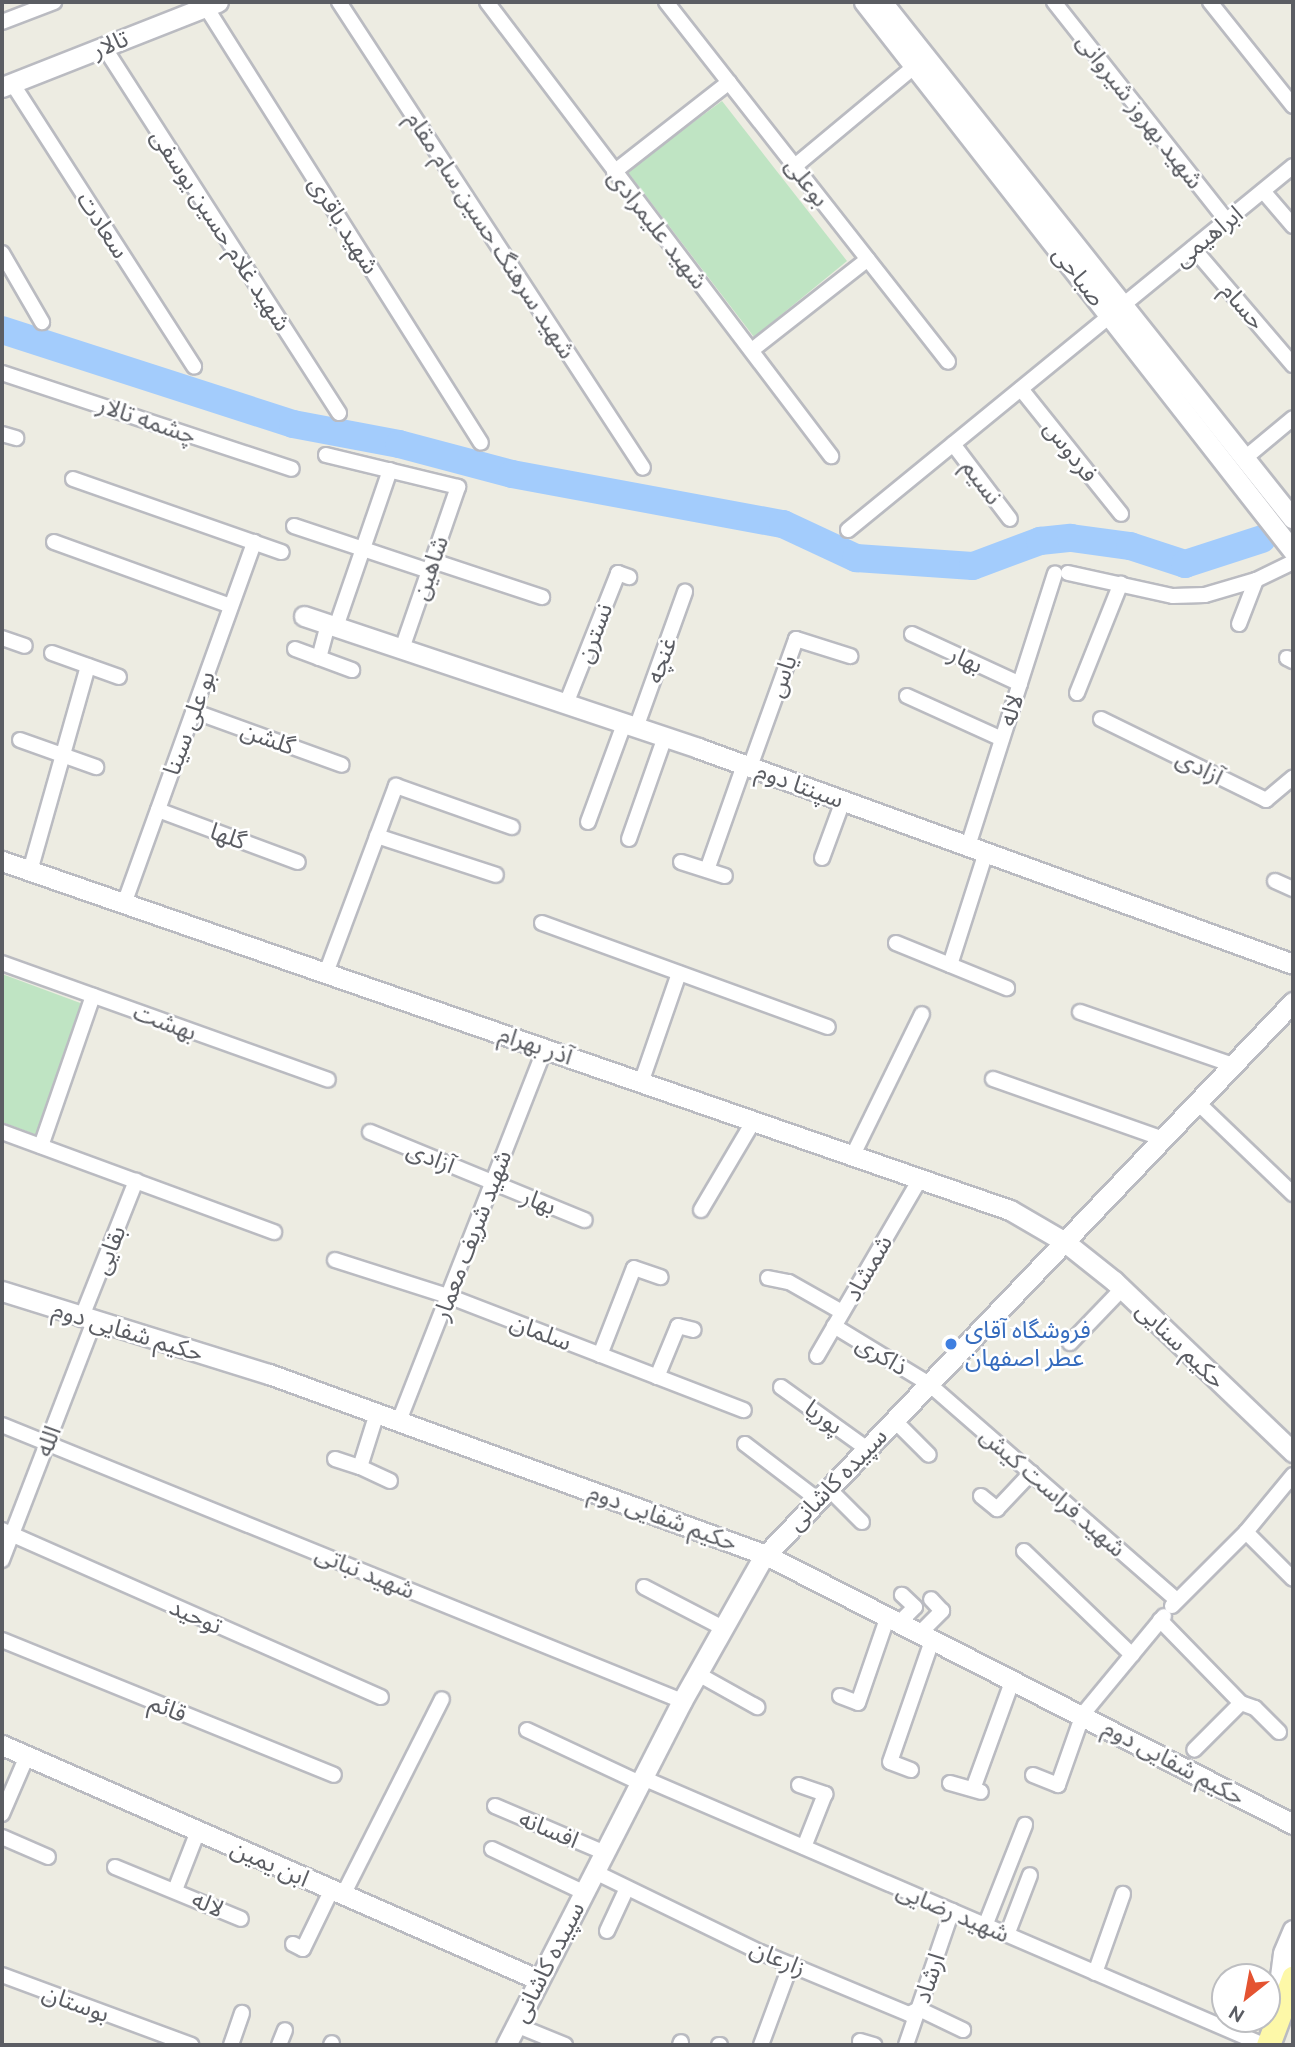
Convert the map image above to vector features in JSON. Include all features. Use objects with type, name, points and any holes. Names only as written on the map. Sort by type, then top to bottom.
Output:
[{"type":"main road","points":[[1268,2038],[1293,1978]]},
{"type":"street","points":[[2,22],[54,2]]},
{"type":"street","name":"شهید سرهنگ حسین سام مقام","points":[[339,2],[643,468]]},
{"type":"street","name":"شهید علیمرادی","points":[[487,2],[831,456]]},
{"type":"street","name":"بوعلی","points":[[666,2],[948,362]]},
{"type":"street","name":"صباحی","points":[[864,2],[1117,311],[1245,458],[1293,519]]},
{"type":"street","name":"صباحی","points":[[883,2],[1117,311],[1293,551]]},
{"type":"street","name":"شهید بهروز شیروانی","points":[[1054,2],[1227,221]]},
{"type":"street","points":[[1210,2],[1293,106]]},
{"type":"street","name":"تالار","points":[[7,85],[212,4]]},
{"type":"street","name":"شهید باقری","points":[[212,4],[481,443]]},
{"type":"street","name":"شهید غلام حسین یوسفی","points":[[104,47],[339,413]]},
{"type":"street","points":[[795,166],[915,66]]},
{"type":"street","points":[[614,172],[729,82]]},
{"type":"street","name":"سعادت","points":[[7,85],[194,367]]},
{"type":"street","name":"ابراهیمی","points":[[848,530],[1293,166]]},
{"type":"street","points":[[1263,191],[1293,226]]},
{"type":"street","name":"حسام","points":[[1193,248],[1293,365]]},
{"type":"street","points":[[2,253],[42,322]]},
{"type":"street","points":[[752,350],[868,259]]},
{"type":"street","name":"چشمه تالار","points":[[2,373],[292,469]]},
{"type":"street","name":"فردوس","points":[[1021,388],[1121,514]]},
{"type":"street","points":[[1245,458],[1293,418]]},
{"type":"street","name":"نسیم","points":[[953,444],[1010,519]]},
{"type":"street","points":[[319,658],[363,548],[390,470],[326,455]]},
{"type":"street","name":"شاهین","points":[[390,470],[458,487],[401,649]]},
{"type":"street","points":[[74,479],[282,552]]},
{"type":"street","points":[[294,526],[363,548],[542,597]]},
{"type":"street","points":[[54,542],[231,606]]},
{"type":"street","name":"بو علی سینا","points":[[124,904],[254,542]]},
{"type":"street","points":[[1077,693],[1121,583],[1173,596],[1205,595],[1256,580],[1293,562]]},
{"type":"street","name":"نسترن","points":[[566,704],[618,573],[629,577]]},
{"type":"street","name":"لاله","points":[[950,965],[1002,738],[1062,574],[1121,583]]},
{"type":"street","points":[[1239,624],[1256,580]]},
{"type":"street","name":"غنچه","points":[[588,822],[685,592]]},
{"type":"street","name":"سپنتا دوم","points":[[304,617],[747,766],[1293,964]]},
{"type":"street","name":"بهار","points":[[912,634],[1020,684]]},
{"type":"street","points":[[2,638],[25,646]]},
{"type":"street","name":"یاس","points":[[747,766],[796,639],[850,656]]},
{"type":"street","points":[[295,649],[352,670]]},
{"type":"street","points":[[52,653],[119,677]]},
{"type":"street","points":[[30,871],[88,666]]},
{"type":"street","points":[[907,696],[1002,738]]},
{"type":"street","name":"گلشن","points":[[193,711],[342,765]]},
{"type":"street","name":"آزادی","points":[[1101,719],[1266,800],[1293,777]]},
{"type":"street","points":[[629,839],[664,737]]},
{"type":"street","points":[[20,740],[96,767]]},
{"type":"street","points":[[707,870],[747,766]]},
{"type":"street","points":[[326,973],[396,786],[512,827]]},
{"type":"street","points":[[822,858],[844,801]]},
{"type":"street","name":"گلها","points":[[158,810],[298,862]]},
{"type":"street","points":[[377,836],[496,875]]},
{"type":"street","points":[[681,862],[725,876]]},
{"type":"street","name":"آذر بهرام","points":[[3,866],[30,871],[919,1181],[1010,1210],[1065,1242]]},
{"type":"street","points":[[1275,881],[1293,889]]},
{"type":"street","points":[[542,923],[828,1027]]},
{"type":"street","points":[[896,943],[1007,988]]},
{"type":"street","name":"بهشت","points":[[2,964],[328,1080]]},
{"type":"street","points":[[642,1083],[678,973]]},
{"type":"street","points":[[41,1146],[93,996]]},
{"type":"street","name":"سپیده کاشانی","points":[[506,2045],[682,1701],[765,1555],[1293,1002]]},
{"type":"street","points":[[1080,1012],[1233,1065]]},
{"type":"street","points":[[852,1157],[922,1014]]},
{"type":"street","name":"شهید شریف معمار","points":[[399,1421],[545,1049]]},
{"type":"street","points":[[993,1079],[1163,1139]]},
{"type":"street","points":[[1197,1102],[1293,1194]]},
{"type":"street","points":[[701,1210],[752,1122]]},
{"type":"street","points":[[2,1132],[274,1232]]},
{"type":"street","name":"آزادی","points":[[370,1132],[493,1182]]},
{"type":"street","name":"بقایی","points":[[88,1320],[136,1181]]},
{"type":"street","name":"شمشاد","points":[[817,1356],[919,1181]]},
{"type":"street","name":"بهار","points":[[493,1182],[585,1220]]},
{"type":"street","name":"حکیم سنایی","points":[[1065,1242],[1122,1289],[1293,1452]]},
{"type":"street","name":"سلمان","points":[[335,1260],[448,1296],[744,1410]]},
{"type":"street","points":[[600,1355],[634,1268],[660,1277]]},
{"type":"street","points":[[768,1278],[789,1282],[842,1312]]},
{"type":"street","points":[[1070,1343],[1122,1289]]},
{"type":"street","name":"حکیم شفایی دوم","points":[[2,1291],[377,1413],[765,1555],[1083,1714],[1293,1824]]},
{"type":"street","name":"الله","points":[[2,1560],[7,1532],[47,1443],[88,1320]]},
{"type":"street","points":[[657,1377],[678,1326],[694,1330]]},
{"type":"street","name":"ذاکری","points":[[834,1326],[929,1384]]},
{"type":"street","name":"شهید فراست کیش","points":[[929,1384],[1031,1473],[1168,1611],[1241,1703],[1255,1708],[1279,1732]]},
{"type":"street","name":"پوریا","points":[[781,1387],[866,1448]]},
{"type":"street","points":[[359,1467],[377,1413]]},
{"type":"street","points":[[894,1420],[929,1455]]},
{"type":"street","name":"شهید نباتی","points":[[2,1425],[682,1701]]},
{"type":"street","points":[[745,1444],[862,1522]]},
{"type":"street","points":[[335,1459],[390,1481]]},
{"type":"street","points":[[981,1496],[997,1509],[1031,1473]]},
{"type":"street","points":[[1033,1775],[1058,1785],[1083,1714],[1168,1611],[1246,1532],[1293,1475]]},
{"type":"street","name":"توحید","points":[[7,1532],[381,1697]]},
{"type":"street","points":[[1246,1532],[1293,1579]]},
{"type":"street","points":[[1024,1551],[1132,1655]]},
{"type":"street","points":[[644,1587],[723,1628]]},
{"type":"street","points":[[840,1696],[858,1703],[894,1619],[915,1607],[902,1595]]},
{"type":"street","points":[[911,1770],[890,1762],[927,1635],[942,1611],[931,1599]]},
{"type":"street","name":"قائم","points":[[2,1640],[334,1775]]},
{"type":"street","points":[[698,1674],[757,1707]]},
{"type":"street","points":[[950,1783],[977,1790],[1013,1679]]},
{"type":"street","points":[[293,1944],[303,1949],[338,1891],[442,1699]]},
{"type":"street","points":[[1194,1750],[1241,1703]]},
{"type":"street","name":"شهید رضایی","points":[[527,1730],[1095,1973],[1268,2038]]},
{"type":"street","name":"ابن یمین","points":[[2,1745],[539,1980]]},
{"type":"street","points":[[2,1814],[27,1756]]},
{"type":"street","points":[[799,1785],[825,1794],[804,1847]]},
{"type":"street","name":"افسانه","points":[[495,1806],[603,1852]]},
{"type":"street","points":[[985,1926],[1025,1825]]},
{"type":"street","name":"لاله","points":[[176,1890],[198,1831]]},
{"type":"street","points":[[2,1837],[48,1857]]},
{"type":"street","points":[[492,1849],[583,1892]]},
{"type":"street","name":"لاله","points":[[115,1867],[241,1919]]},
{"type":"street","name":"زارعان","points":[[595,1872],[790,1964],[909,2014],[919,2009],[963,2030]]},
{"type":"street","points":[[1007,1935],[1030,1875]]},
{"type":"street","points":[[607,1931],[627,1888]]},
{"type":"street","points":[[1095,1973],[1123,1894]]},
{"type":"street","name":"ارشاد","points":[[906,2045],[953,1911]]},
{"type":"street","points":[[1268,2038],[1283,1953],[1293,1930]]},
{"type":"street","points":[[761,2045],[790,1964]]},
{"type":"street","name":"بوستان","points":[[2,1975],[191,2045]]},
{"type":"street","points":[[231,2045],[242,2013]]},
{"type":"street","points":[[516,2025],[565,2045]]},
{"type":"street","points":[[279,2045],[285,2030]]},
{"type":"green space","points":[[722,101],[847,261],[754,337],[627,171]]},
{"type":"green space","points":[[2,974],[83,1004],[37,1135],[2,1122]]},
{"type":"waterway","points":[[2,330],[293,424],[399,444],[512,474],[783,524],[856,558],[973,566],[1040,541],[1071,538],[1130,546],[1185,564],[1262,539]]},
{"type":"place","name":"فروشگاه آقای عطر اصفهان","points":[[951,1344]]}]
